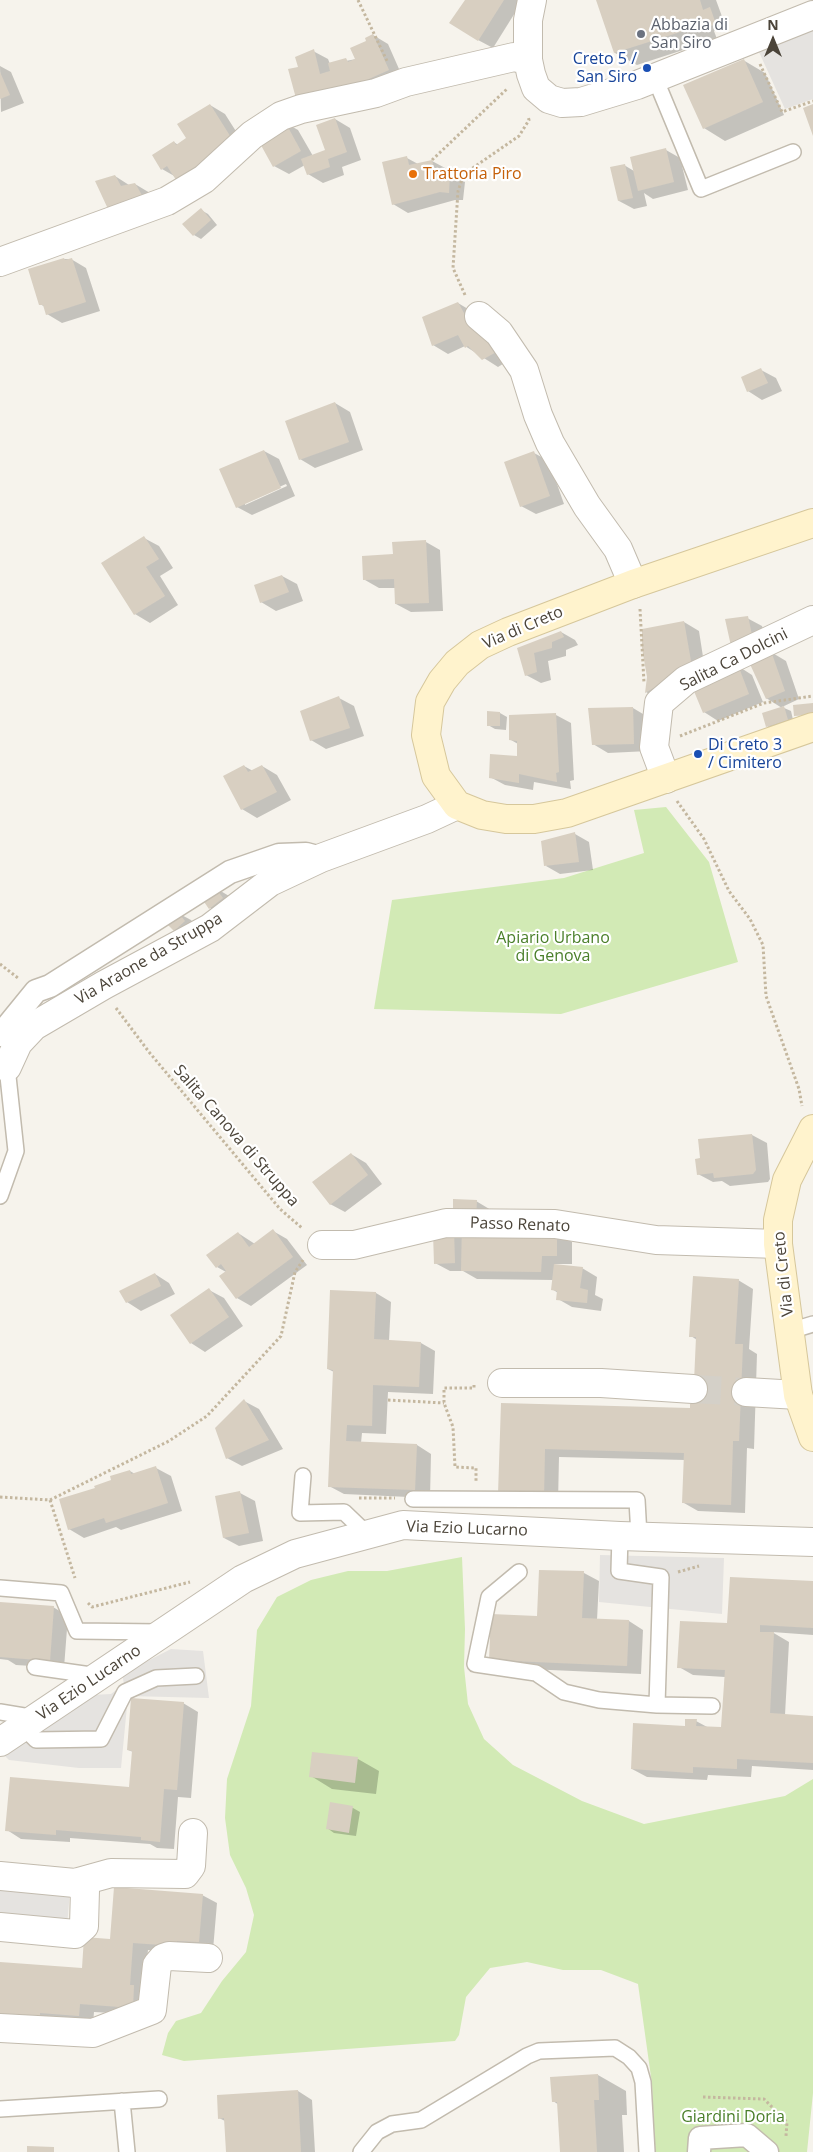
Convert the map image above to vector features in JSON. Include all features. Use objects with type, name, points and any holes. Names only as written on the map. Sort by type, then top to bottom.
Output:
[{"type":"main road","name":"Via di Creto","points":[[457,805],[436,776],[426,735],[430,702],[442,681],[457,663],[480,646],[634,584],[813,524]]},
{"type":"main road","points":[[457,805],[482,815],[506,820],[534,819],[567,813],[813,727]]},
{"type":"main road","name":"Via di Creto","points":[[811,1133],[788,1180],[782,1199],[778,1220],[778,1244],[802,1328],[798,1395],[813,1437]]},
{"type":"street","points":[[532,0],[528,20],[528,60],[536,88],[549,99],[562,103],[581,102],[654,78],[813,16]]},
{"type":"street","points":[[0,262],[167,201],[204,179],[252,135],[281,116],[301,108],[376,93],[406,82],[514,57],[528,60]]},
{"type":"street","points":[[479,316],[499,333],[524,370],[538,415],[550,443],[586,506],[618,548],[634,584]]},
{"type":"street","name":"Salita Ca Dolcini","points":[[654,747],[659,703],[686,680],[813,620]]},
{"type":"street","points":[[654,747],[666,779]]},
{"type":"street","name":"Via Araone da Struppa","points":[[3,1073],[18,1043],[34,1026],[104,985],[210,928],[270,882],[321,858],[427,819],[457,805]]},
{"type":"street","points":[[0,1035],[36,991],[50,986],[230,872],[278,855],[306,854],[321,858]]},
{"type":"street","name":"Passo Renato","points":[[322,1245],[354,1245],[446,1223],[555,1224],[656,1240],[778,1244]]},
{"type":"street","points":[[502,1382],[601,1383],[693,1389]]},
{"type":"street","points":[[746,1392],[798,1395]]},
{"type":"street","name":"Via Ezio Lucarno","points":[[0,1742],[100,1677],[243,1579],[286,1558],[404,1525],[629,1536],[813,1542]]},
{"type":"street","points":[[0,1876],[75,1883],[111,1873],[185,1874],[191,1866],[193,1833]]},
{"type":"street","points":[[0,1927],[75,1934],[84,1926],[85,1890],[75,1883]]},
{"type":"street","points":[[0,2028],[93,2032],[152,2010],[157,1965],[163,1958],[169,1956],[208,1958]]},
{"type":"street","points":[[699,2152],[700,2138],[746,2135],[776,2148]]},
{"type":"lane","points":[[472,80],[506,73],[528,60]]},
{"type":"lane","points":[[654,78],[700,188],[793,152]]},
{"type":"lane","points":[[0,1196],[16,1151],[3,1073]]},
{"type":"lane","points":[[303,1476],[300,1513],[344,1512],[368,1535]]},
{"type":"lane","points":[[413,1498],[637,1500],[619,1572],[661,1577],[657,1705]]},
{"type":"lane","points":[[519,1572],[489,1597],[475,1664],[536,1672],[564,1692],[599,1700],[657,1705],[712,1706]]},
{"type":"lane","points":[[0,1588],[61,1593],[77,1631],[165,1632]]},
{"type":"lane","points":[[36,1667],[100,1677]]},
{"type":"lane","points":[[0,1712],[29,1722],[36,1740],[101,1739],[125,1692],[156,1678],[196,1676]]},
{"type":"lane","points":[[361,2152],[377,2132],[392,2124],[421,2120],[527,2056],[539,2051],[615,2048],[629,2057],[639,2068],[643,2082],[647,2152]]},
{"type":"lane","points":[[0,2109],[159,2099]]},
{"type":"lane","points":[[122,2101],[127,2152]]},
{"type":"path","points":[[749,41],[782,112],[813,101]]},
{"type":"path","points":[[432,160],[518,79],[528,60]]},
{"type":"path","points":[[479,316],[466,296],[453,268],[458,191],[464,174],[519,136],[529,120],[526,108]]},
{"type":"path","points":[[654,747],[764,703],[813,696]]},
{"type":"path","points":[[666,779],[672,794],[704,839],[729,891],[750,919],[763,945],[766,996],[799,1089],[811,1133]]},
{"type":"path","name":"Salita Canova di Struppa","points":[[104,985],[118,1012],[149,1052],[280,1209],[322,1245]]},
{"type":"path","points":[[0,1496],[50,1500],[169,1441],[207,1416],[281,1336],[295,1272],[304,1258],[322,1245]]},
{"type":"path","points":[[474,1388],[444,1388],[444,1403],[453,1427],[454,1467],[476,1468],[477,1498]]},
{"type":"path","points":[[388,1400],[444,1403]]},
{"type":"path","points":[[344,1512],[348,1498],[413,1498]]},
{"type":"path","points":[[50,1500],[76,1582]]},
{"type":"path","points":[[661,1577],[707,1564]]},
{"type":"path","points":[[83,1596],[92,1607],[194,1581]]},
{"type":"path","points":[[703,2097],[764,2099],[787,2122],[776,2148]]},
{"type":"green space","name":"Apiario Urbano di Genova","points":[[666,807],[709,862],[738,962],[561,1014],[374,1009],[392,900],[564,878],[644,853],[634,810]]},
{"type":"green space","name":"Giardini Doria","points":[[462,1557],[465,1629],[464,1667],[468,1704],[484,1739],[513,1765],[582,1801],[644,1824],[785,1796],[813,1779],[813,2093],[807,2152],[655,2152],[652,2084],[638,1984],[601,1970],[563,1970],[527,1962],[490,1968],[466,1997],[459,2035],[455,2041],[184,2061],[162,2055],[168,2033],[176,2021],[201,2013],[222,1981],[246,1952],[254,1915],[246,1888],[230,1855],[225,1818],[227,1779],[251,1706],[257,1630],[277,1597],[311,1580],[348,1571],[387,1571]]},
{"type":"shaded area","points":[[813,28],[813,99],[785,109],[759,52]]},
{"type":"shaded area","points":[[600,1555],[724,1558],[722,1614],[599,1602]]},
{"type":"shaded area","points":[[171,1649],[203,1651],[209,1698],[128,1696],[121,1768],[79,1768],[9,1760],[2,1753],[92,1695],[111,1694],[124,1684],[122,1674]]},
{"type":"shaded area","points":[[0,1885],[70,1891],[67,1926],[0,1920]]},
{"type":"building","points":[[465,0],[504,0],[478,41],[449,23]]},
{"type":"building","name":"Abbazia di San Siro","points":[[596,0],[700,0],[703,10],[710,7],[716,24],[697,31],[696,27],[614,53]]},
{"type":"building","points":[[373,34],[389,70],[342,91],[297,102],[288,69],[298,67],[295,57],[314,49],[320,74],[330,71],[328,63],[346,58],[348,62],[355,59],[350,48],[366,41],[365,38]]},
{"type":"building","points":[[744,59],[763,102],[703,129],[683,85]]},
{"type":"building","points":[[0,72],[10,95],[0,99]]},
{"type":"building","points":[[210,104],[232,139],[201,162],[204,167],[178,183],[167,166],[161,170],[152,155],[174,141],[176,145],[186,138],[177,124]]},
{"type":"building","points":[[813,104],[813,136],[803,108]]},
{"type":"building","points":[[335,118],[347,152],[328,159],[330,167],[307,175],[301,159],[325,150],[316,125]]},
{"type":"building","points":[[284,120],[301,151],[273,167],[257,138]]},
{"type":"building","points":[[666,148],[674,182],[638,191],[630,157]]},
{"type":"building","points":[[407,156],[409,165],[432,160],[435,172],[450,173],[449,193],[440,192],[392,205],[382,162]]},
{"type":"building","points":[[625,164],[633,198],[618,201],[610,167]]},
{"type":"building","points":[[115,175],[121,186],[135,183],[143,197],[108,209],[95,181]]},
{"type":"building","points":[[201,208],[211,220],[193,236],[182,224]]},
{"type":"building","points":[[64,258],[65,260],[72,258],[86,302],[46,315],[43,305],[39,305],[28,269]]},
{"type":"building","points":[[458,302],[472,328],[498,351],[482,360],[468,346],[465,348],[458,335],[432,346],[422,317]]},
{"type":"building","points":[[761,368],[768,383],[747,392],[741,377]]},
{"type":"building","points":[[335,402],[349,442],[299,460],[285,421]]},
{"type":"building","points":[[264,450],[281,488],[236,508],[219,469]]},
{"type":"building","points":[[534,451],[550,496],[520,507],[504,462]]},
{"type":"building","points":[[144,536],[159,559],[146,567],[165,596],[134,615],[101,563]]},
{"type":"building","points":[[426,540],[429,603],[395,604],[394,579],[363,580],[362,556],[393,554],[392,542]]},
{"type":"building","points":[[282,575],[289,592],[260,603],[254,585]]},
{"type":"building","points":[[748,616],[752,635],[731,646],[725,619]]},
{"type":"building","points":[[684,621],[692,667],[645,693],[647,677],[642,648],[642,629]]},
{"type":"building","points":[[561,631],[564,637],[552,642],[552,648],[534,653],[537,672],[525,676],[517,648]]},
{"type":"building","points":[[771,651],[785,691],[766,699],[749,662]]},
{"type":"building","points":[[738,665],[749,694],[703,713],[691,684]]},
{"type":"building","points":[[339,696],[350,728],[310,741],[300,711]]},
{"type":"building","points":[[813,703],[813,715],[794,716],[793,705]]},
{"type":"building","points":[[784,706],[788,720],[766,727],[762,713]]},
{"type":"building","points":[[633,707],[634,744],[592,745],[588,708]]},
{"type":"building","points":[[487,711],[500,712],[500,726],[487,726]]},
{"type":"building","points":[[556,713],[559,772],[556,773],[557,782],[519,774],[519,783],[489,778],[490,754],[517,756],[517,741],[509,740],[509,715]]},
{"type":"building","points":[[244,765],[248,772],[262,765],[277,792],[241,810],[223,776]]},
{"type":"building","points":[[575,832],[579,862],[544,866],[541,841]]},
{"type":"building","points":[[214,886],[223,898],[209,909],[200,896]]},
{"type":"building","points":[[176,910],[185,921],[174,931],[164,921]]},
{"type":"building","points":[[752,1134],[756,1170],[753,1174],[714,1178],[713,1173],[697,1175],[695,1159],[700,1158],[698,1139]]},
{"type":"building","points":[[351,1153],[368,1175],[330,1205],[312,1182]]},
{"type":"building","points":[[453,1199],[477,1200],[476,1220],[446,1218],[447,1208],[453,1209]]},
{"type":"building","points":[[462,1225],[557,1233],[557,1256],[542,1256],[541,1272],[461,1271]]},
{"type":"building","points":[[273,1229],[293,1257],[236,1299],[219,1276],[226,1271],[221,1264],[216,1268],[206,1255],[238,1232],[249,1247]]},
{"type":"building","points":[[454,1232],[455,1263],[434,1264],[433,1233]]},
{"type":"building","points":[[554,1264],[583,1267],[580,1288],[588,1290],[587,1303],[556,1300],[557,1291],[551,1290]]},
{"type":"building","points":[[155,1273],[161,1286],[126,1303],[119,1291]]},
{"type":"building","points":[[693,1276],[739,1279],[735,1344],[743,1344],[739,1441],[733,1441],[731,1505],[682,1503],[684,1453],[545,1449],[544,1495],[498,1494],[501,1403],[690,1408],[690,1404],[693,1404],[696,1337],[689,1337]]},
{"type":"building","points":[[209,1288],[229,1317],[190,1344],[170,1315]]},
{"type":"building","points":[[330,1290],[376,1292],[374,1339],[421,1342],[419,1387],[373,1385],[372,1426],[347,1425],[346,1441],[417,1444],[415,1490],[328,1487],[333,1370],[327,1369]]},
{"type":"building","points":[[244,1399],[269,1440],[226,1459],[215,1428]]},
{"type":"building","points":[[156,1466],[168,1503],[106,1523],[104,1518],[68,1530],[59,1499],[95,1488],[94,1486],[111,1480],[110,1476],[130,1470],[131,1474]]},
{"type":"building","points":[[240,1491],[249,1533],[223,1538],[215,1496]]},
{"type":"building","points":[[539,1570],[584,1571],[582,1618],[629,1620],[627,1666],[489,1660],[491,1614],[537,1616]]},
{"type":"building","points":[[730,1577],[813,1581],[813,1628],[760,1625],[760,1632],[774,1632],[770,1713],[813,1716],[813,1763],[737,1759],[737,1769],[693,1767],[693,1773],[631,1769],[633,1723],[685,1726],[685,1719],[697,1719],[696,1726],[721,1727],[725,1670],[677,1668],[680,1621],[727,1623]]},
{"type":"building","points":[[0,1602],[54,1606],[50,1661],[0,1657]]},
{"type":"building","points":[[131,1698],[184,1702],[177,1790],[164,1789],[160,1842],[141,1840],[141,1837],[56,1830],[56,1835],[5,1831],[10,1777],[129,1787],[132,1751],[127,1750]]},
{"type":"building","points":[[312,1752],[358,1757],[355,1783],[309,1777]]},
{"type":"building","points":[[330,1802],[353,1806],[349,1833],[326,1829]]},
{"type":"building","points":[[114,1887],[203,1894],[199,1942],[177,1941],[176,1946],[133,1943],[130,1985],[134,1985],[133,2008],[80,2004],[79,2016],[40,2013],[40,2018],[0,2015],[0,1962],[82,1968],[84,1937],[110,1939]]},
{"type":"building","points":[[598,2074],[599,2100],[594,2100],[597,2152],[560,2152],[557,2102],[552,2102],[550,2077]]},
{"type":"building","points":[[298,2090],[301,2152],[226,2152],[224,2118],[218,2119],[217,2095]]},
{"type":"building","points":[[27,2146],[54,2147],[54,2152],[27,2152]]},
{"type":"tunnel","points":[[693,1389],[746,1392]]},
{"type":"place","name":"Abbazia di San Siro","points":[[641,34]]},
{"type":"place","name":"Creto 5 / San Siro","points":[[647,68]]},
{"type":"place","name":"Trattoria Piro","points":[[413,174]]},
{"type":"place","name":"Di Creto 3 / Cimitero","points":[[698,754]]}]
